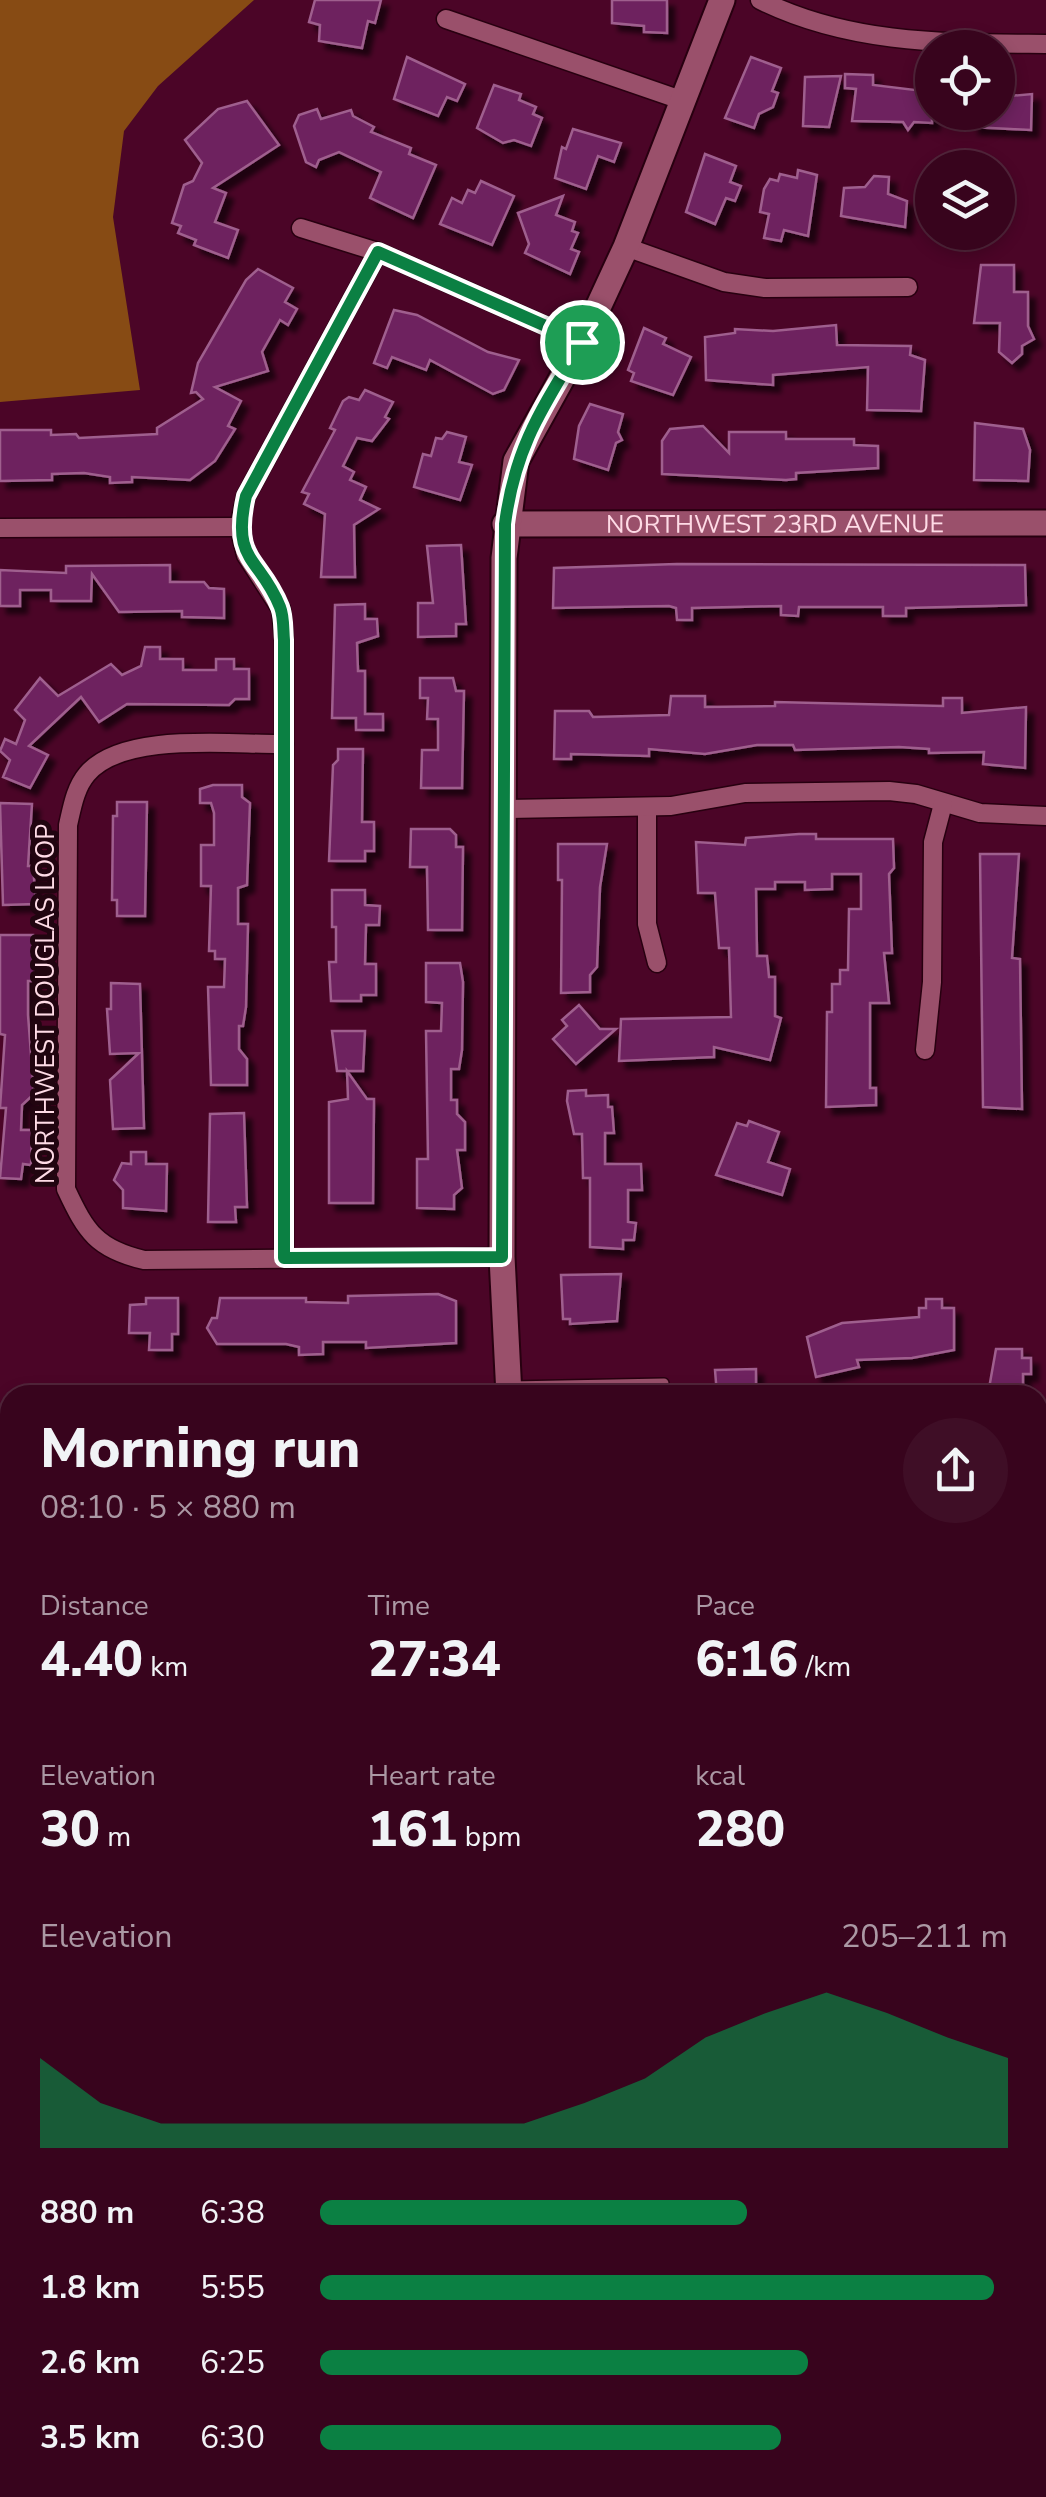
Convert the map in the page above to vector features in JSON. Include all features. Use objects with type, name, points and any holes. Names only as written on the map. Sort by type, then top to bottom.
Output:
[{"type":"street","points":[[509,1385],[502,1257],[505,524],[510,482],[527,435],[582,342],[626,247],[722,0]]},
{"type":"street","points":[[760,0],[822,24],[912,42],[1046,44]]},
{"type":"street","points":[[446,19],[682,100]]},
{"type":"street","points":[[300,228],[378,252],[582,342]]},
{"type":"street","points":[[626,247],[724,282],[765,288],[908,287]]},
{"type":"street","points":[[378,252],[246,496],[239,528],[246,555],[281,608],[284,1258],[502,1257]]},
{"type":"street","name":"NORTHWEST 23RD AVENUE","points":[[505,524],[1046,522]]},
{"type":"street","points":[[0,528],[239,528]]},
{"type":"street","name":"NORTHWEST DOUGLAS LOOP","points":[[284,744],[146,746],[113,755],[88,773],[75,795],[68,825],[66,1190],[83,1226],[112,1253],[144,1260],[284,1258]]},
{"type":"street","points":[[504,809],[647,806],[724,794],[889,791],[916,794],[980,813],[1046,816]]},
{"type":"street","points":[[925,1050],[932,982],[932,842],[943,804]]},
{"type":"street","points":[[647,806],[647,924],[658,962]]},
{"type":"lane","points":[[620,1385],[664,1383]]},
{"type":"shaded area","points":[[0,0],[254,0],[158,86],[124,131],[113,217],[140,390],[0,402]]},
{"type":"building","points":[[315,0],[381,0],[375,23],[368,21],[362,48],[319,41],[320,25],[309,22]]},
{"type":"building","points":[[612,0],[667,0],[667,33],[644,32],[644,26],[612,23]]},
{"type":"building","points":[[407,57],[465,84],[457,101],[447,97],[438,116],[394,99]]},
{"type":"building","points":[[751,57],[781,68],[772,91],[778,93],[773,107],[759,114],[754,128],[725,118]]},
{"type":"building","points":[[845,74],[873,75],[873,85],[915,90],[915,122],[908,130],[903,122],[852,121],[856,89],[845,88]]},
{"type":"building","points":[[841,76],[829,127],[803,126],[805,77]]},
{"type":"building","points":[[494,85],[521,94],[519,100],[536,107],[533,114],[542,118],[531,146],[514,140],[503,143],[477,128]]},
{"type":"building","points":[[1032,94],[1031,130],[1015,129],[1015,96]]},
{"type":"building","points":[[247,101],[279,145],[213,188],[226,193],[215,222],[238,230],[228,258],[194,245],[196,240],[178,233],[181,226],[172,223],[184,185],[193,181],[202,163],[185,140],[218,109]]},
{"type":"building","points":[[317,109],[321,119],[351,110],[353,116],[374,127],[371,132],[411,148],[409,154],[436,165],[413,218],[370,198],[381,172],[339,152],[319,160],[316,167],[306,162],[294,126],[299,115]]},
{"type":"building","points":[[573,129],[621,143],[614,162],[598,156],[586,189],[555,178],[562,147],[566,149]]},
{"type":"building","points":[[705,154],[736,166],[730,182],[741,186],[735,201],[726,198],[715,224],[686,212]]},
{"type":"building","points":[[798,170],[817,175],[808,236],[784,230],[781,241],[764,238],[769,214],[760,212],[764,189],[770,179],[778,181],[780,174],[797,178]]},
{"type":"building","points":[[874,176],[889,177],[888,194],[907,201],[905,227],[841,216],[844,188],[865,187]]},
{"type":"building","points":[[481,181],[514,196],[492,245],[440,224],[452,198],[462,203],[468,190],[475,193]]},
{"type":"building","points":[[563,196],[556,215],[575,222],[572,231],[578,233],[571,249],[579,252],[570,274],[525,253],[529,244],[518,213]]},
{"type":"building","points":[[981,265],[1014,265],[1014,292],[1028,292],[1028,326],[1034,339],[1022,346],[1022,354],[1012,363],[999,352],[1000,323],[974,323]]},
{"type":"building","points":[[258,269],[293,288],[285,302],[297,309],[288,325],[280,320],[262,352],[268,371],[215,387],[241,401],[228,426],[235,429],[215,461],[190,480],[132,477],[132,482],[110,483],[110,477],[84,473],[52,474],[52,480],[0,481],[0,430],[51,430],[51,435],[76,434],[79,438],[157,434],[157,428],[203,399],[196,392],[191,393],[198,363],[246,280]]},
{"type":"building","points":[[394,310],[417,315],[488,352],[519,360],[504,390],[493,394],[430,360],[426,370],[392,357],[387,368],[374,363]]},
{"type":"building","points":[[836,325],[837,345],[911,346],[910,355],[925,360],[921,411],[867,410],[868,367],[773,375],[773,385],[706,380],[705,337],[735,333],[735,329],[773,331]]},
{"type":"building","points":[[644,328],[666,338],[663,344],[691,357],[673,395],[631,381],[634,373],[628,370]]},
{"type":"building","points":[[365,390],[393,402],[385,417],[389,419],[372,441],[357,438],[343,466],[354,472],[350,480],[366,487],[360,500],[379,509],[354,525],[355,577],[321,577],[325,514],[304,504],[309,494],[302,492],[335,430],[330,428],[343,401],[349,397],[359,400]]},
{"type":"building","points":[[590,404],[623,414],[618,432],[622,440],[616,443],[608,470],[574,459],[579,426]]},
{"type":"building","points":[[975,423],[1023,429],[1030,450],[1028,481],[974,480]]},
{"type":"building","points":[[703,426],[729,453],[729,432],[786,432],[786,439],[854,439],[854,445],[878,446],[878,468],[796,473],[796,479],[786,480],[662,474],[662,441],[670,429]]},
{"type":"building","points":[[447,432],[466,437],[459,462],[472,465],[460,500],[414,487],[423,454],[431,456],[436,438],[442,439]]},
{"type":"building","points":[[461,545],[466,624],[456,624],[456,636],[418,637],[418,603],[433,603],[427,546]]},
{"type":"building","points":[[677,564],[1025,565],[1026,605],[906,608],[906,616],[883,616],[883,607],[799,607],[798,616],[781,615],[781,606],[692,608],[692,620],[677,620],[676,608],[669,606],[553,608],[554,568]]},
{"type":"building","points":[[170,565],[170,582],[204,582],[209,588],[224,589],[224,618],[182,617],[182,611],[119,612],[92,574],[91,601],[51,601],[51,590],[20,590],[20,606],[0,606],[0,570],[66,573],[66,566]]},
{"type":"building","points":[[365,604],[365,619],[377,619],[378,636],[357,643],[358,671],[365,671],[365,714],[383,714],[383,730],[356,730],[356,718],[332,718],[335,605]]},
{"type":"building","points":[[145,647],[160,647],[160,659],[183,659],[183,670],[216,670],[216,659],[234,659],[234,669],[249,669],[249,699],[235,699],[229,705],[127,704],[99,722],[81,697],[29,746],[48,755],[30,788],[3,777],[10,760],[0,751],[5,739],[16,744],[25,720],[15,710],[40,678],[58,696],[111,664],[122,675],[141,666]]},
{"type":"building","points":[[420,678],[453,678],[456,691],[464,691],[462,788],[421,788],[422,750],[438,750],[438,719],[427,719],[428,698],[420,698]]},
{"type":"building","points":[[671,696],[705,696],[705,707],[775,706],[775,702],[943,706],[943,698],[962,698],[962,713],[1026,707],[1025,768],[983,764],[984,752],[929,753],[929,749],[899,747],[795,750],[793,745],[757,745],[705,754],[649,749],[649,756],[571,754],[571,759],[554,759],[555,711],[589,711],[593,717],[669,715]]},
{"type":"building","points":[[338,749],[363,749],[362,822],[374,822],[374,851],[365,851],[365,861],[329,861],[333,765],[338,760]]},
{"type":"building","points":[[242,785],[242,797],[250,803],[247,885],[238,888],[238,924],[248,924],[246,1007],[243,1026],[239,1026],[239,1049],[247,1059],[247,1085],[211,1085],[208,987],[224,987],[225,959],[215,959],[215,951],[209,951],[211,886],[201,886],[201,845],[214,845],[214,813],[211,803],[200,803],[200,789]]},
{"type":"building","points":[[117,802],[147,802],[145,916],[117,916],[117,900],[112,900],[113,816],[117,816]]},
{"type":"building","points":[[0,803],[32,804],[28,866],[33,866],[36,904],[3,905]]},
{"type":"building","points":[[411,829],[450,829],[456,835],[456,847],[463,847],[462,930],[428,930],[427,867],[410,867]]},
{"type":"building","points":[[816,834],[816,839],[893,839],[894,868],[889,874],[892,953],[884,953],[889,1003],[870,1003],[870,1088],[876,1088],[876,1105],[826,1107],[827,1012],[832,1012],[832,984],[840,984],[840,970],[848,970],[849,909],[861,909],[861,874],[832,874],[832,889],[805,890],[805,882],[775,882],[775,889],[756,889],[757,956],[767,956],[769,977],[775,977],[775,1016],[781,1018],[770,1060],[714,1047],[714,1057],[619,1061],[621,1019],[731,1017],[729,948],[719,948],[715,893],[698,893],[696,842],[745,845],[746,838]]},
{"type":"building","points":[[558,844],[607,844],[600,887],[597,967],[590,975],[590,992],[561,993],[562,880],[558,880]]},
{"type":"building","points":[[980,854],[1019,854],[1012,958],[1020,959],[1022,1109],[983,1107]]},
{"type":"building","points":[[332,890],[365,890],[365,905],[380,906],[379,925],[366,925],[365,964],[376,964],[376,995],[361,995],[361,1001],[331,1001],[329,962],[336,962]]},
{"type":"building","points":[[0,935],[33,935],[32,954],[36,954],[36,981],[28,981],[34,1094],[22,1105],[21,1130],[32,1130],[31,1165],[23,1164],[21,1179],[0,1178],[6,1108],[0,1108],[5,1035],[0,1034]]},
{"type":"building","points":[[426,963],[460,963],[463,982],[462,1050],[459,1069],[451,1069],[451,1100],[457,1100],[457,1114],[465,1122],[465,1150],[457,1150],[462,1188],[454,1195],[454,1209],[417,1208],[417,1159],[428,1159],[426,1031],[441,1031],[442,1003],[426,1002]]},
{"type":"building","points":[[111,983],[140,984],[144,1128],[113,1129],[110,1080],[139,1053],[110,1054],[107,1009],[111,1009]]},
{"type":"building","points":[[579,1005],[600,1029],[616,1029],[576,1064],[553,1039],[567,1026],[562,1020]]},
{"type":"building","points":[[332,1031],[365,1031],[363,1071],[337,1071]]},
{"type":"building","points":[[347,1071],[367,1099],[374,1099],[373,1203],[329,1203],[329,1102],[348,1099]]},
{"type":"building","points":[[586,1090],[586,1096],[608,1095],[608,1107],[612,1107],[614,1133],[605,1133],[605,1164],[641,1164],[642,1190],[628,1190],[628,1222],[636,1223],[634,1240],[623,1240],[623,1249],[590,1247],[590,1178],[583,1178],[582,1134],[574,1134],[567,1101],[568,1091]]},
{"type":"building","points":[[244,1113],[247,1207],[235,1207],[236,1222],[208,1222],[210,1114]]},
{"type":"building","points":[[749,1121],[779,1132],[768,1162],[790,1169],[782,1195],[716,1175],[737,1123],[747,1126]]},
{"type":"building","points":[[131,1152],[146,1152],[146,1164],[167,1164],[166,1211],[123,1208],[123,1190],[114,1180],[122,1163],[131,1164]]},
{"type":"building","points":[[621,1274],[617,1321],[570,1324],[570,1319],[563,1319],[561,1275]]},
{"type":"building","points":[[438,1294],[456,1301],[456,1343],[366,1348],[366,1342],[323,1342],[323,1354],[299,1355],[299,1347],[286,1344],[217,1344],[207,1328],[212,1318],[217,1318],[220,1298],[306,1298],[306,1302],[348,1303],[348,1296]]},
{"type":"building","points":[[146,1298],[178,1298],[178,1334],[172,1334],[172,1350],[149,1350],[150,1333],[129,1333],[130,1305],[146,1304]]},
{"type":"building","points":[[926,1299],[942,1299],[942,1308],[954,1308],[954,1350],[912,1358],[857,1360],[859,1367],[816,1377],[807,1337],[842,1323],[919,1317],[919,1308],[926,1308]]},
{"type":"building","points":[[996,1349],[1022,1349],[1022,1358],[1031,1358],[1031,1374],[1023,1374],[1023,1385],[990,1385]]},
{"type":"building","points":[[756,1369],[756,1385],[716,1385],[715,1370]]},
{"type":"route","points":[[378,252],[582,342],[516,461],[505,524],[502,1257],[284,1258],[284,640],[281,608],[246,555],[239,528],[246,496],[378,252]]}]
